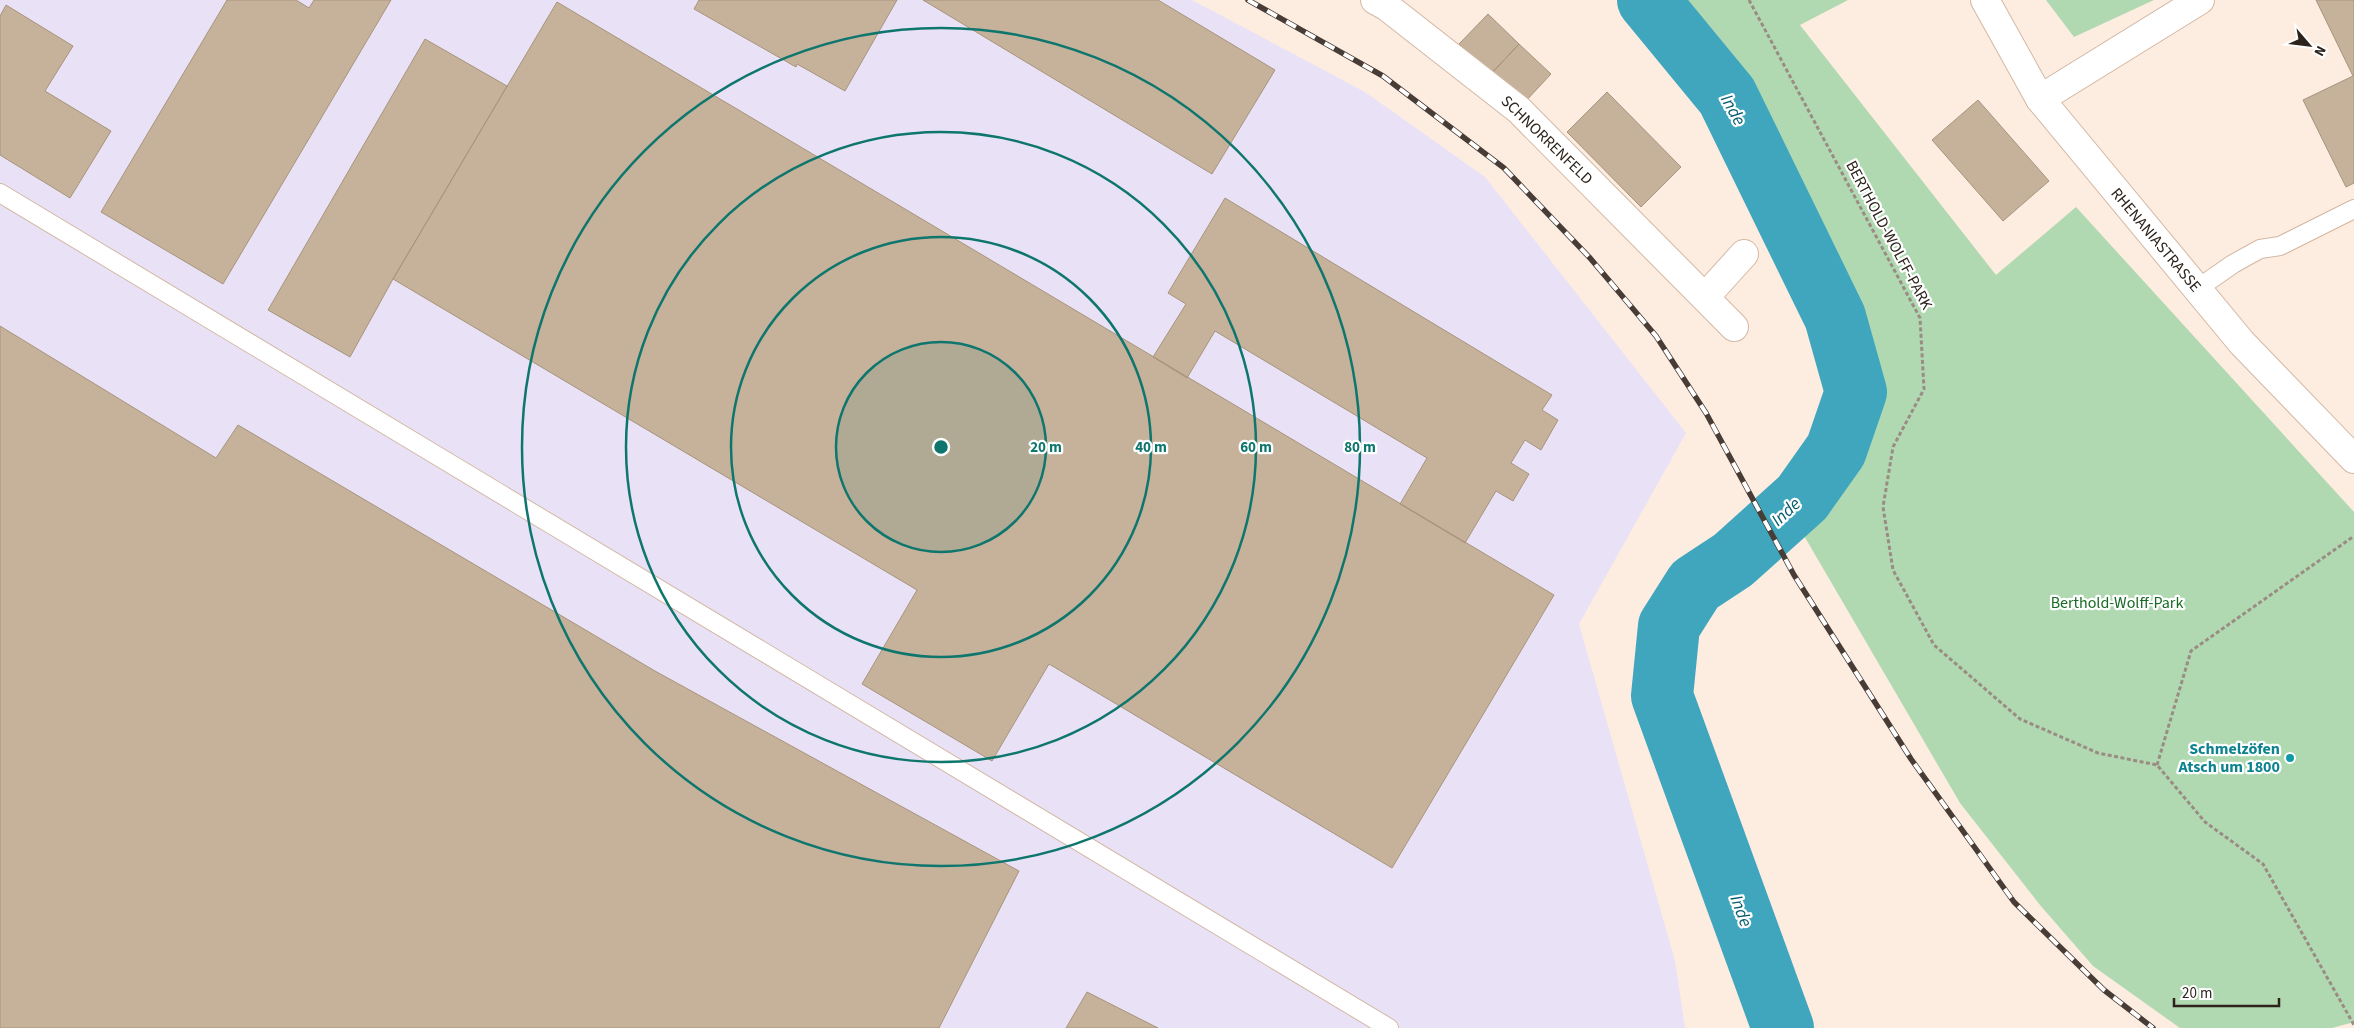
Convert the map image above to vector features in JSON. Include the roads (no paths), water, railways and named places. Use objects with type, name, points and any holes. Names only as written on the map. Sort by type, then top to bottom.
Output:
[{"type":"street","name":"SCHNORRENFELD","points":[[1375,0],[1386,6],[1519,110],[1706,296],[1734,327]]},
{"type":"street","name":"RHENANIASTRASSE","points":[[1986,0],[2040,99],[2242,343],[2354,460]]},
{"type":"street","points":[[2040,99],[2200,0]]},
{"type":"street","points":[[1706,296],[1744,254]]},
{"type":"lane","points":[[0,193],[1389,1028]]},
{"type":"lane","points":[[2197,289],[2233,264],[2260,250],[2280,246],[2354,209]]},
{"type":"waterway","name":"Inde","points":[[1648,0],[1727,96],[1835,317],[1856,392],[1836,450],[1802,498],[1733,560],[1695,585],[1669,626],[1662,696],[1783,1028]]},
{"type":"railway","points":[[1248,0],[1383,76],[1504,168],[1590,258],[1656,336],[1706,413],[1794,575],[1911,759],[2014,902],[2104,990],[2153,1028]]},
{"type":"place","name":"Schmelzöfen Atsch um 1800","points":[[2290,758]]},
{"type":"park label","name":"Berthold-Wolff-Park","points":[[2117,603]]}]
